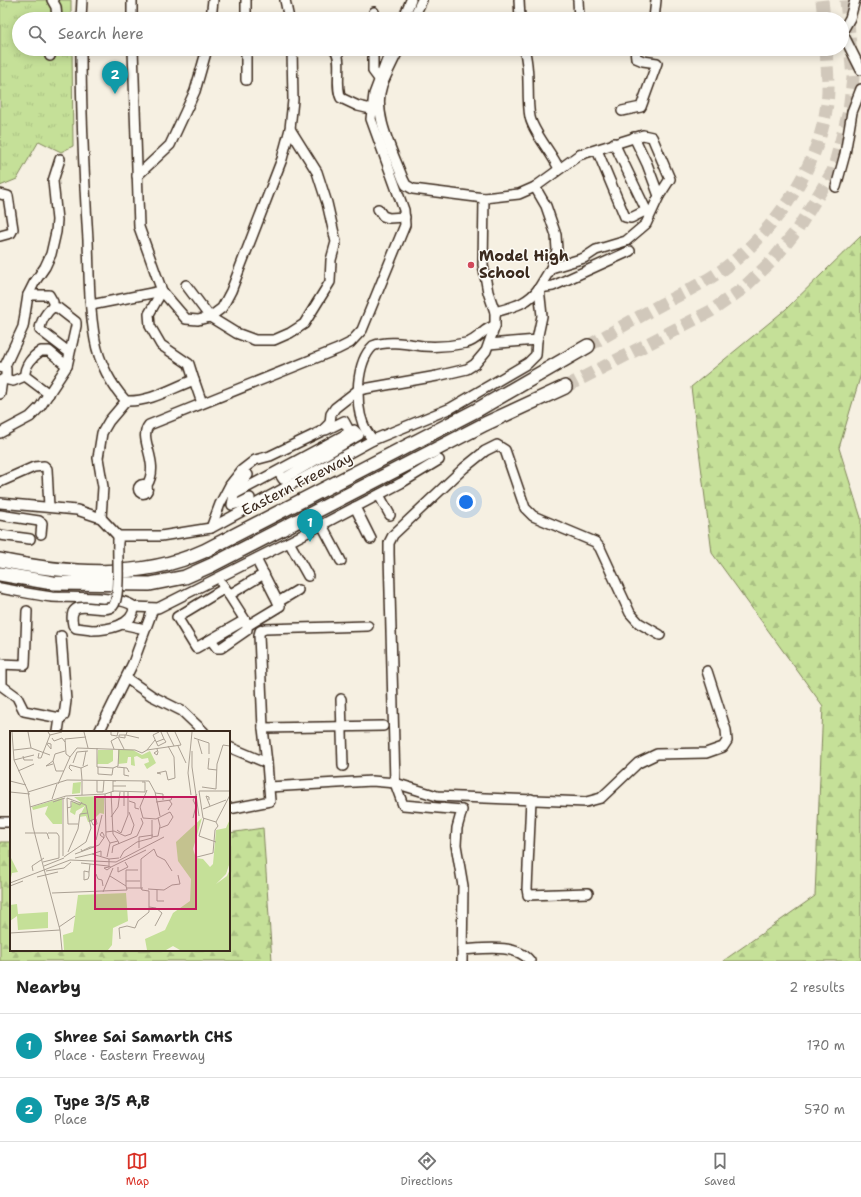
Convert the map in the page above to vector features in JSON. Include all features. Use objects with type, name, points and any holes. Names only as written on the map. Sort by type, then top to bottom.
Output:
[{"type":"highway","name":"Eastern Freeway","points":[[0,560],[36,568],[74,572],[140,568],[165,565],[180,561],[477,410],[588,346]]},
{"type":"highway","points":[[0,574],[74,585],[150,584],[185,577],[212,565],[485,424],[565,387]]},
{"type":"street","points":[[52,0],[56,7],[56,12]]},
{"type":"street","points":[[81,12],[82,0]]},
{"type":"street","points":[[132,0],[132,12]]},
{"type":"street","points":[[212,12],[213,0]]},
{"type":"street","points":[[246,0],[246,12]]},
{"type":"street","points":[[285,0],[288,12]]},
{"type":"street","points":[[406,12],[411,0]]},
{"type":"street","points":[[416,12],[422,0]]},
{"type":"street","points":[[518,0],[519,12]]},
{"type":"street","points":[[578,0],[579,12]]},
{"type":"street","points":[[655,12],[656,0]]},
{"type":"street","points":[[849,20],[855,0]]},
{"type":"street","points":[[849,46],[861,70]]},
{"type":"street","points":[[81,56],[81,96],[91,305],[95,340],[102,362],[114,387],[126,401],[138,401],[151,398],[194,380]]},
{"type":"street","points":[[133,56],[139,227],[162,290],[186,319],[198,320],[210,317],[222,308],[231,291],[282,159],[290,129],[292,100],[292,56]]},
{"type":"street","points":[[137,176],[170,145],[196,91],[205,56]]},
{"type":"street","points":[[246,56],[246,80]]},
{"type":"street","points":[[337,56],[337,84],[341,98],[358,106],[371,109]]},
{"type":"street","points":[[373,56],[373,71],[379,79]]},
{"type":"street","points":[[147,485],[150,479],[151,462],[145,439],[146,428],[149,425],[338,349],[350,343],[362,330],[403,230],[405,217],[374,130],[371,109],[379,79],[388,56]]},
{"type":"street","points":[[396,56],[382,86],[380,108],[382,122],[403,180],[406,185],[417,190],[484,198],[519,194],[535,187],[579,155],[643,135],[652,137],[670,177],[669,182],[648,214],[646,224],[622,243],[596,250],[584,258],[551,268]]},
{"type":"street","points":[[525,56],[530,119],[559,169]]},
{"type":"street","points":[[622,111],[641,107],[657,63],[643,61],[636,58],[636,56]]},
{"type":"street","points":[[836,187],[845,154],[852,112],[861,89]]},
{"type":"street","points":[[186,285],[210,317],[236,333],[255,340],[274,340],[290,333],[304,324],[330,282],[331,260],[336,242],[327,203],[317,172],[290,129]]},
{"type":"street","points":[[634,138],[647,164],[659,196]]},
{"type":"street","points":[[614,143],[648,214]]},
{"type":"street","points":[[597,150],[625,217],[632,218],[648,214]]},
{"type":"street","points":[[0,394],[2,380],[7,374],[2,367],[23,327],[28,295],[49,260],[56,232],[53,181],[60,159]]},
{"type":"street","points":[[495,312],[520,305],[533,298],[551,268],[557,250],[556,234],[546,206],[535,187]]},
{"type":"street","points":[[0,194],[8,196],[13,229],[11,233],[0,236]]},
{"type":"street","points":[[211,528],[220,504],[230,484],[242,470],[255,460],[270,456],[322,431],[330,423],[331,414],[335,408],[358,390],[467,369],[486,351],[495,326],[495,312],[488,292],[483,265],[484,198]]},
{"type":"street","points":[[378,209],[383,216],[390,218],[405,217]]},
{"type":"street","points":[[539,288],[553,286],[630,251]]},
{"type":"street","points":[[336,454],[451,408],[528,363],[536,355],[537,340],[542,316],[539,288]]},
{"type":"street","points":[[91,305],[162,290]]},
{"type":"street","points":[[162,290],[149,314],[150,326],[161,345],[189,364],[202,403]]},
{"type":"street","points":[[28,295],[49,295],[53,302],[53,307]]},
{"type":"street","points":[[0,433],[30,418],[49,394],[66,366],[76,322],[58,308],[53,307]]},
{"type":"street","points":[[53,307],[49,309],[40,325],[40,330],[70,353]]},
{"type":"street","points":[[118,540],[161,536],[211,528],[247,502],[287,482],[336,454],[358,437],[358,390],[363,363],[370,349],[375,345],[401,343],[444,346],[468,343],[479,337],[490,327],[495,326]]},
{"type":"street","points":[[489,344],[537,340]]},
{"type":"street","points":[[25,376],[25,371],[31,361],[41,351],[49,351],[66,366]]},
{"type":"street","points":[[2,380],[14,381],[25,376]]},
{"type":"street","points":[[25,376],[49,394]]},
{"type":"street","points":[[101,518],[103,487],[98,458],[102,433],[109,421],[126,401]]},
{"type":"street","points":[[320,448],[310,439],[343,422],[373,440]]},
{"type":"street","points":[[233,495],[320,448],[357,430]]},
{"type":"street","points":[[462,961],[463,886],[456,844],[457,828],[462,810],[403,805],[395,783],[389,543],[399,527],[464,468],[497,445],[505,450],[525,508],[533,516],[571,534],[589,539],[600,548],[630,613],[639,623],[660,635]]},
{"type":"street","points":[[0,588],[52,597],[108,599],[128,602],[134,607],[153,609],[158,608],[257,562],[289,542],[380,497],[439,460]]},
{"type":"street","points":[[0,482],[34,467],[44,466],[47,469],[49,507]]},
{"type":"street","points":[[278,471],[282,479],[287,482]]},
{"type":"street","points":[[247,502],[232,505],[233,495],[248,475]]},
{"type":"street","points":[[380,497],[390,514]]},
{"type":"street","points":[[0,504],[77,510],[101,518],[118,540],[117,591],[115,603],[108,609],[84,606],[74,611],[72,615],[73,625],[76,628],[92,630],[113,628],[128,620],[134,607]]},
{"type":"street","points":[[356,509],[371,539]]},
{"type":"street","points":[[0,515],[39,521],[42,523],[41,534]]},
{"type":"street","points":[[322,525],[341,561]]},
{"type":"street","points":[[0,535],[30,539]]},
{"type":"street","points":[[289,542],[308,576]]},
{"type":"street","points":[[257,562],[280,606],[198,648],[195,647],[177,617],[225,589],[257,562]]},
{"type":"street","points":[[186,600],[225,589],[264,574]]},
{"type":"street","points":[[225,589],[246,623]]},
{"type":"street","points":[[278,602],[298,590]]},
{"type":"street","points":[[100,731],[126,678],[153,609]]},
{"type":"street","points":[[27,611],[25,665],[1,664],[2,686],[17,697],[24,711],[60,718]]},
{"type":"street","points":[[122,624],[146,629]]},
{"type":"street","points":[[230,809],[270,800],[263,728],[260,631],[265,629],[368,626]]},
{"type":"street","points":[[58,731],[60,718],[64,716],[66,701],[61,636]]},
{"type":"street","points":[[269,787],[372,781],[395,783],[437,796],[586,802],[600,798],[638,763],[656,754],[706,753],[722,747],[727,741],[726,730],[707,671]]},
{"type":"street","points":[[126,678],[152,696],[182,711],[203,731]]},
{"type":"street","points":[[341,699],[343,766]]},
{"type":"street","points":[[263,728],[383,726]]},
{"type":"street","points":[[230,747],[267,763]]},
{"type":"street","points":[[531,799],[528,895],[588,892]]},
{"type":"street","points":[[462,950],[513,951],[522,953],[530,961]]},
{"type":"green space","points":[[0,0],[71,0],[71,12],[12,12],[12,56],[72,56],[73,146],[61,152],[39,141],[17,179],[0,186]]},
{"type":"green space","points":[[861,236],[861,374],[839,448],[861,518],[861,961],[723,961],[815,896],[823,706],[712,553],[691,387],[786,309]]},
{"type":"green space","points":[[263,828],[272,961],[0,961],[0,842],[10,842],[10,951],[230,951],[230,833]]},
{"type":"tunnel","points":[[822,0],[823,12]]},
{"type":"tunnel","points":[[846,0],[847,12]]},
{"type":"tunnel","points":[[565,387],[711,311],[741,290],[773,260],[797,230],[833,171],[849,111],[853,78],[849,33]]},
{"type":"tunnel","points":[[588,346],[718,273],[743,253],[776,218],[803,176],[813,155],[821,132],[828,95],[826,56]]},
{"type":"place","name":"Type 3/5 A,B","points":[[115,94]]},
{"type":"place","name":"Model High School","points":[[471,265]]},
{"type":"place","name":"Shree Sai Samarth CHS","points":[[310,542]]}]
